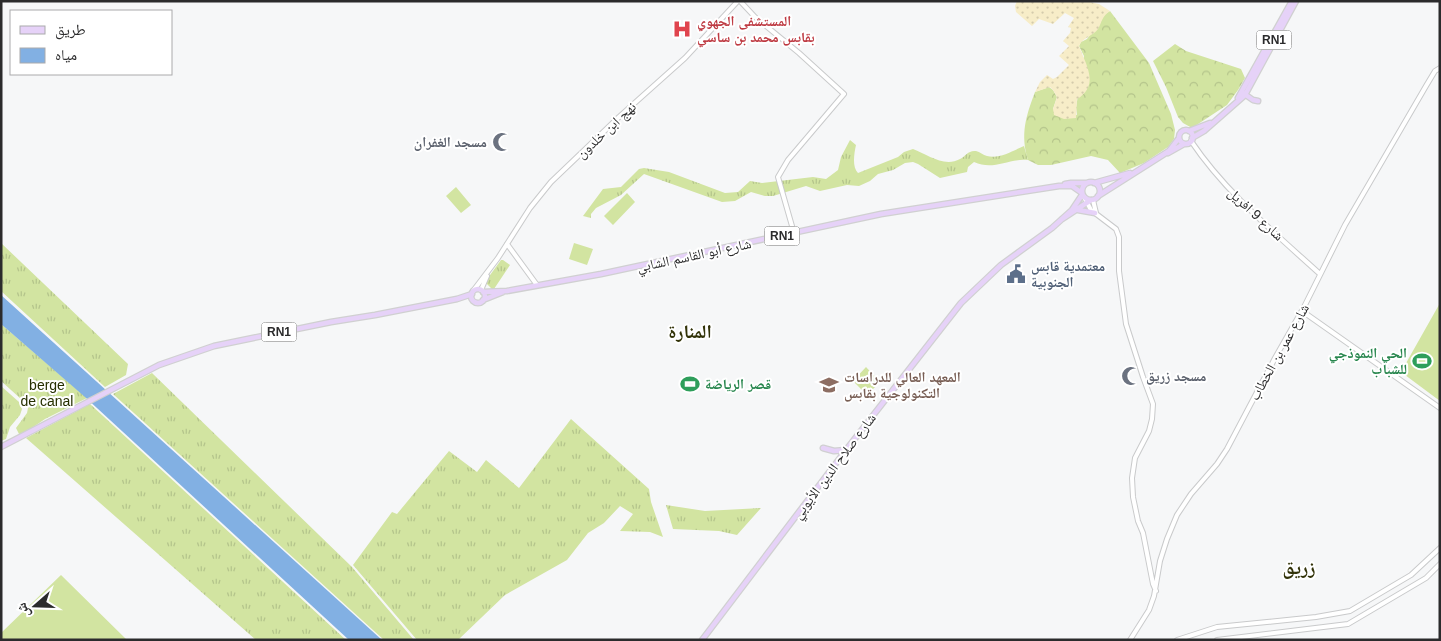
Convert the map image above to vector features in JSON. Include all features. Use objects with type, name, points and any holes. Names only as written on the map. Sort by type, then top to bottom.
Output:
[{"type":"main road","name":"RN1","points":[[1243,94],[1292,1]]},
{"type":"main road","name":"RN1","points":[[1164,154],[1189,142],[1234,105],[1243,94],[1296,1]]},
{"type":"main road","name":"RN1","points":[[1083,195],[1092,200],[1164,154],[1173,147],[1182,132],[1215,120]]},
{"type":"main road","points":[[1179,138],[1180,142],[1189,142],[1189,131]]},
{"type":"main road","name":"RN1","points":[[1087,183],[1094,183],[1141,169]]},
{"type":"main road","points":[[1113,178],[1125,178]]},
{"type":"main road","name":"شارع أبو القاسم الشابي","points":[[483,300],[507,291],[650,264],[881,214],[1071,183],[1087,183]]},
{"type":"main road","points":[[1083,195],[1082,187],[1087,183]]},
{"type":"main road","points":[[1094,183],[1099,188],[1098,196]]},
{"type":"main road","name":"شارع أبو القاسم الشابي","points":[[1059,186],[1072,186],[1083,195]]},
{"type":"main road","name":"شارع صلاح الدين الأيوبي","points":[[1061,220],[1075,207],[1083,195]]},
{"type":"main road","name":"شارع صلاح الدين الأيوبي","points":[[702,640],[961,302],[1001,265],[1061,220],[1092,200]]},
{"type":"main road","points":[[1077,210],[1094,213]]},
{"type":"main road","name":"RN1","points":[[1,446],[159,365],[214,346],[457,299],[477,290],[482,291]]},
{"type":"main road","points":[[482,291],[485,296],[483,300]]},
{"type":"main road","name":"شارع أبو القاسم الشابي","points":[[482,291],[507,291]]},
{"type":"main road","points":[[472,293],[472,300]]},
{"type":"main road","name":"RN1","points":[[457,299],[472,300],[478,303],[483,300]]},
{"type":"main road","points":[[823,448],[834,451],[846,450]]},
{"type":"street","points":[[742,2],[755,16],[844,94],[788,160],[778,177],[794,233]]},
{"type":"street","name":"نهج ابن خلدون","points":[[489,271],[530,208],[551,182],[612,123],[685,58],[742,2]]},
{"type":"street","name":"شارع عمر بن الخطاب","points":[[1130,640],[1149,610],[1156,591],[1160,561],[1177,515],[1191,494],[1217,464],[1227,449],[1274,359],[1302,311],[1349,218],[1426,86],[1440,68]]},
{"type":"street","name":"شارع 9 افريل","points":[[1189,142],[1246,208],[1320,274]]},
{"type":"street","points":[[1083,195],[1086,203],[1094,213],[1116,229],[1119,237],[1119,271],[1126,324],[1142,377],[1153,404],[1149,431],[1135,458],[1132,478],[1133,497],[1138,521],[1143,533],[1156,591]]},
{"type":"street","points":[[1092,200],[1094,209],[1100,217]]},
{"type":"street","points":[[507,244],[537,285]]},
{"type":"street","points":[[482,291],[489,271]]},
{"type":"street","points":[[472,293],[489,271]]},
{"type":"street","points":[[1302,311],[1440,408]]},
{"type":"street","points":[[1177,640],[1217,628],[1316,617],[1350,610],[1411,575],[1440,548]]},
{"type":"street","points":[[1218,640],[1348,624],[1426,578],[1440,564]]},
{"type":"green space","points":[[1110,11],[1149,63],[1171,114],[1175,130],[1174,139],[1168,147],[1144,163],[1120,173],[1108,160],[1091,156],[1051,165],[1038,165],[1028,160],[1024,133],[1035,92],[1049,87],[1057,97],[1053,109],[1077,115],[1076,108],[1084,56],[1079,46],[1081,42],[1087,39],[1105,14]]},
{"type":"green space","points":[[1175,44],[1186,51],[1241,69],[1245,78],[1227,105],[1192,128],[1183,123],[1178,117],[1153,61]]},
{"type":"green space","points":[[850,140],[856,145],[854,164],[858,173],[913,149],[948,162],[960,159],[971,151],[992,157],[1006,154],[1024,146],[1028,160],[995,165],[974,162],[968,167],[967,172],[940,178],[918,164],[913,162],[905,163],[893,170],[878,174],[870,181],[859,186],[847,185],[820,191],[806,186],[773,196],[751,192],[735,201],[722,202],[644,174],[621,195],[596,208],[591,214],[591,218],[583,216],[603,189],[621,187],[639,169],[644,168],[669,172],[725,193],[738,192],[750,181],[762,183],[813,177],[826,179],[838,170],[841,157]]},
{"type":"green space","points":[[456,187],[471,205],[461,213],[446,196]]},
{"type":"green space","points":[[627,193],[635,202],[613,225],[604,216]]},
{"type":"green space","points":[[1,243],[128,364],[126,375],[105,387],[1,291]]},
{"type":"green space","points":[[574,243],[593,249],[587,265],[569,259]]},
{"type":"green space","points":[[501,260],[510,265],[494,289],[492,289],[485,282]]},
{"type":"green space","points":[[1440,303],[1440,401],[1401,372]]},
{"type":"green space","name":"berge de canal","points":[[1,324],[87,398],[45,419],[20,436],[16,428],[27,413],[28,408],[1,381]]},
{"type":"green space","points":[[866,367],[880,382],[867,395],[853,381]]},
{"type":"green space","points":[[152,373],[352,567],[414,640],[384,640],[113,394]]},
{"type":"green space","points":[[1,386],[19,402],[22,409],[20,415],[10,427],[6,439],[1,441]]},
{"type":"green space","points":[[90,404],[346,640],[256,640],[26,438]]},
{"type":"green space","points":[[571,419],[649,489],[651,502],[663,537],[650,532],[620,531],[633,514],[620,506],[604,523],[588,533],[567,560],[505,595],[458,640],[417,640],[353,565],[392,512],[397,514],[449,451],[477,472],[486,460],[519,488]]},
{"type":"green space","points":[[666,505],[705,511],[761,508],[737,535],[719,531],[673,529]]},
{"type":"green space","points":[[61,575],[127,640],[1,640],[1,633]]},
{"type":"sand","points":[[1017,1],[1085,1],[1099,4],[1110,11],[1104,17],[1098,29],[1079,46],[1088,67],[1090,81],[1084,93],[1077,99],[1076,118],[1064,119],[1054,115],[1053,109],[1057,97],[1050,87],[1035,92],[1040,82],[1047,75],[1053,79],[1069,65],[1059,56],[1069,46],[1063,41],[1070,33],[1071,28],[1068,27],[1074,18],[1065,13],[1053,24],[1039,19],[1032,26],[1016,12],[1015,6]]},
{"type":"water","points":[[1,295],[382,640],[349,640],[85,397],[1,324]]},
{"type":"place","name":"المستشفى الجهوي بقابس محمد بن ساسي","points":[[682,29]]},
{"type":"place","name":"مسجد الغفران","points":[[502,142]]},
{"type":"place","name":"معتمدية قابس الجنوبية","points":[[1016,274]]},
{"type":"place","name":"الحي النموذجي للشباب","points":[[1422,361]]},
{"type":"place","name":"مسجد زريق","points":[[1131,376]]},
{"type":"place","name":"قصر الرياضة","points":[[690,384]]},
{"type":"place","name":"المعهد العالي للدراسات التكنولوجية بقابس","points":[[829,385]]},
{"type":"district","name":"المنارة","points":[[690,331]]},
{"type":"district","name":"زريق","points":[[1299,567]]}]
